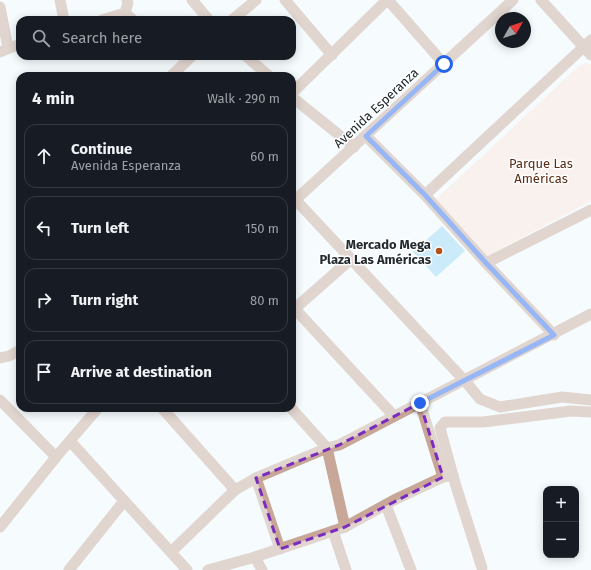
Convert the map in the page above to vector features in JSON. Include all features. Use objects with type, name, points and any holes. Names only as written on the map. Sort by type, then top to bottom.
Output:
[{"type":"street","points":[[60,0],[63,16]]},
{"type":"street","points":[[127,0],[129,16]]},
{"type":"street","points":[[192,0],[206,16]]},
{"type":"street","points":[[237,16],[256,0]]},
{"type":"street","points":[[285,0],[332,55]]},
{"type":"street","points":[[296,89],[388,0],[444,64]]},
{"type":"street","name":"Avenida Esperanza","points":[[296,197],[354,147],[513,0]]},
{"type":"street","points":[[425,195],[588,48],[541,0]]},
{"type":"street","points":[[0,7],[4,50],[16,46]]},
{"type":"street","points":[[175,72],[187,60]]},
{"type":"street","points":[[251,60],[264,72]]},
{"type":"street","points":[[296,100],[354,147]]},
{"type":"street","points":[[366,136],[425,195],[486,263],[554,335]]},
{"type":"street","points":[[296,203],[351,259],[480,399],[500,407],[562,397],[591,400]]},
{"type":"street","points":[[486,263],[591,210]]},
{"type":"street","points":[[296,307],[351,259]]},
{"type":"street","points":[[296,313],[394,416]]},
{"type":"street","points":[[170,552],[235,490],[256,478],[327,448],[339,445],[554,335],[591,314]]},
{"type":"street","points":[[0,358],[16,352]]},
{"type":"street","points":[[0,400],[56,458]]},
{"type":"street","points":[[420,403],[482,568]]},
{"type":"street","points":[[448,476],[440,428],[445,422],[483,422],[572,411],[591,412]]},
{"type":"street","points":[[0,527],[95,412]]},
{"type":"street","points":[[166,412],[235,490]]},
{"type":"street","points":[[295,412],[327,448],[346,527]]},
{"type":"street","points":[[70,441],[187,570]]},
{"type":"street","points":[[208,570],[255,557],[346,527],[386,504],[448,476]]},
{"type":"street","points":[[256,478],[280,549]]},
{"type":"street","points":[[69,570],[124,501]]},
{"type":"street","points":[[386,504],[411,570]]},
{"type":"street","points":[[333,531],[346,570]]},
{"type":"street","points":[[255,557],[262,570]]},
{"type":"highlighted area","points":[[420,403],[443,477],[345,527],[280,549],[256,478],[339,445]]},
{"type":"green space","name":"Parque Las Américas","points":[[586,63],[591,65],[591,201],[487,256],[435,200],[579,66]]},
{"type":"building","name":"Mercado Mega Plaza Las Américas","points":[[442,226],[465,251],[436,277],[413,252]]},
{"type":"place","name":"Mercado Mega Plaza Las Américas","points":[[439,251]]},
{"type":"route","points":[[420,403],[554,335],[486,263],[425,195],[366,136],[444,64]]}]
